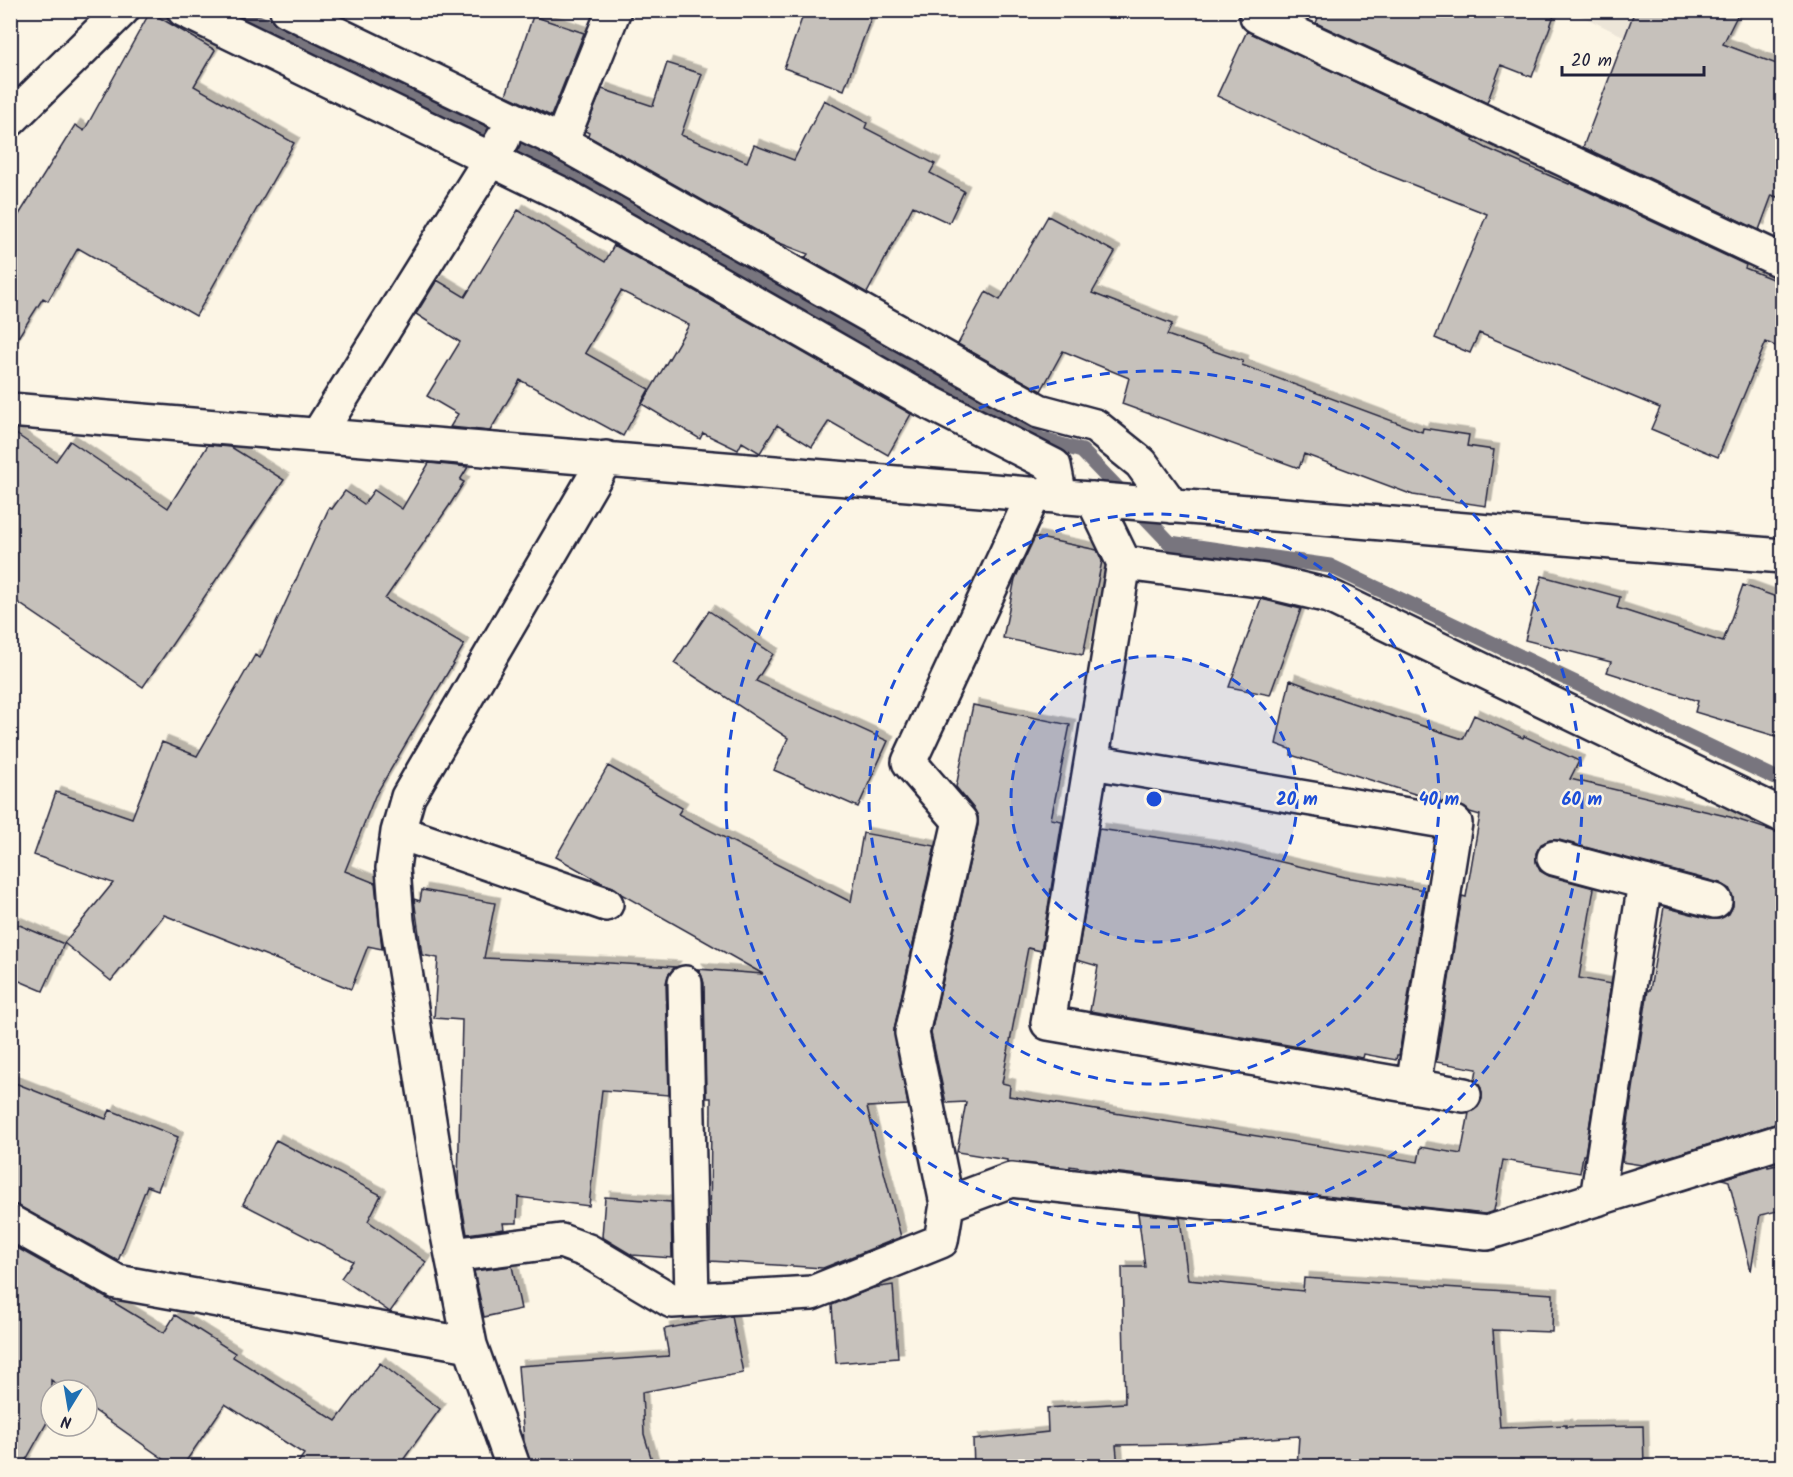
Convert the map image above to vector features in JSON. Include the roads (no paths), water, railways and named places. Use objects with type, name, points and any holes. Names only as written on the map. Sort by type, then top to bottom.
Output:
[{"type":"street","points":[[10,120],[122,10]]},
{"type":"street","points":[[184,10],[503,137],[561,142],[1039,411],[1095,426],[1141,463],[1161,505]]},
{"type":"street","points":[[287,10],[503,137],[566,196],[917,396],[1054,466],[1047,496],[909,762],[960,821],[912,1033],[947,1204],[941,1241],[812,1293],[672,1301],[588,1251],[561,1242],[452,1255]]},
{"type":"street","points":[[561,142],[614,10]]},
{"type":"street","points":[[1257,16],[1782,261]]},
{"type":"street","points":[[318,435],[503,137]]},
{"type":"street","points":[[10,410],[1782,556]]},
{"type":"street","points":[[513,1467],[470,1345],[452,1255],[397,921],[393,868],[398,832],[408,797],[606,458]]},
{"type":"street","points":[[1101,500],[1124,563],[1048,1023],[1464,1095]]},
{"type":"street","points":[[1124,563],[1266,580],[1329,596],[1782,815]]},
{"type":"street","points":[[1092,762],[1455,823],[1413,1086]]},
{"type":"street","points":[[398,832],[606,904]]},
{"type":"street","points":[[1554,858],[1715,901]]},
{"type":"street","points":[[1598,1199],[1645,882]]},
{"type":"street","points":[[685,983],[692,1299]]},
{"type":"street","points":[[947,1204],[1011,1180],[1487,1233],[1782,1141]]},
{"type":"street","points":[[10,1222],[117,1282],[470,1345]]},
{"type":"waterway","points":[[233,10],[533,154],[865,336],[1040,439],[1082,451],[1170,543],[1330,566],[1782,781]]}]
